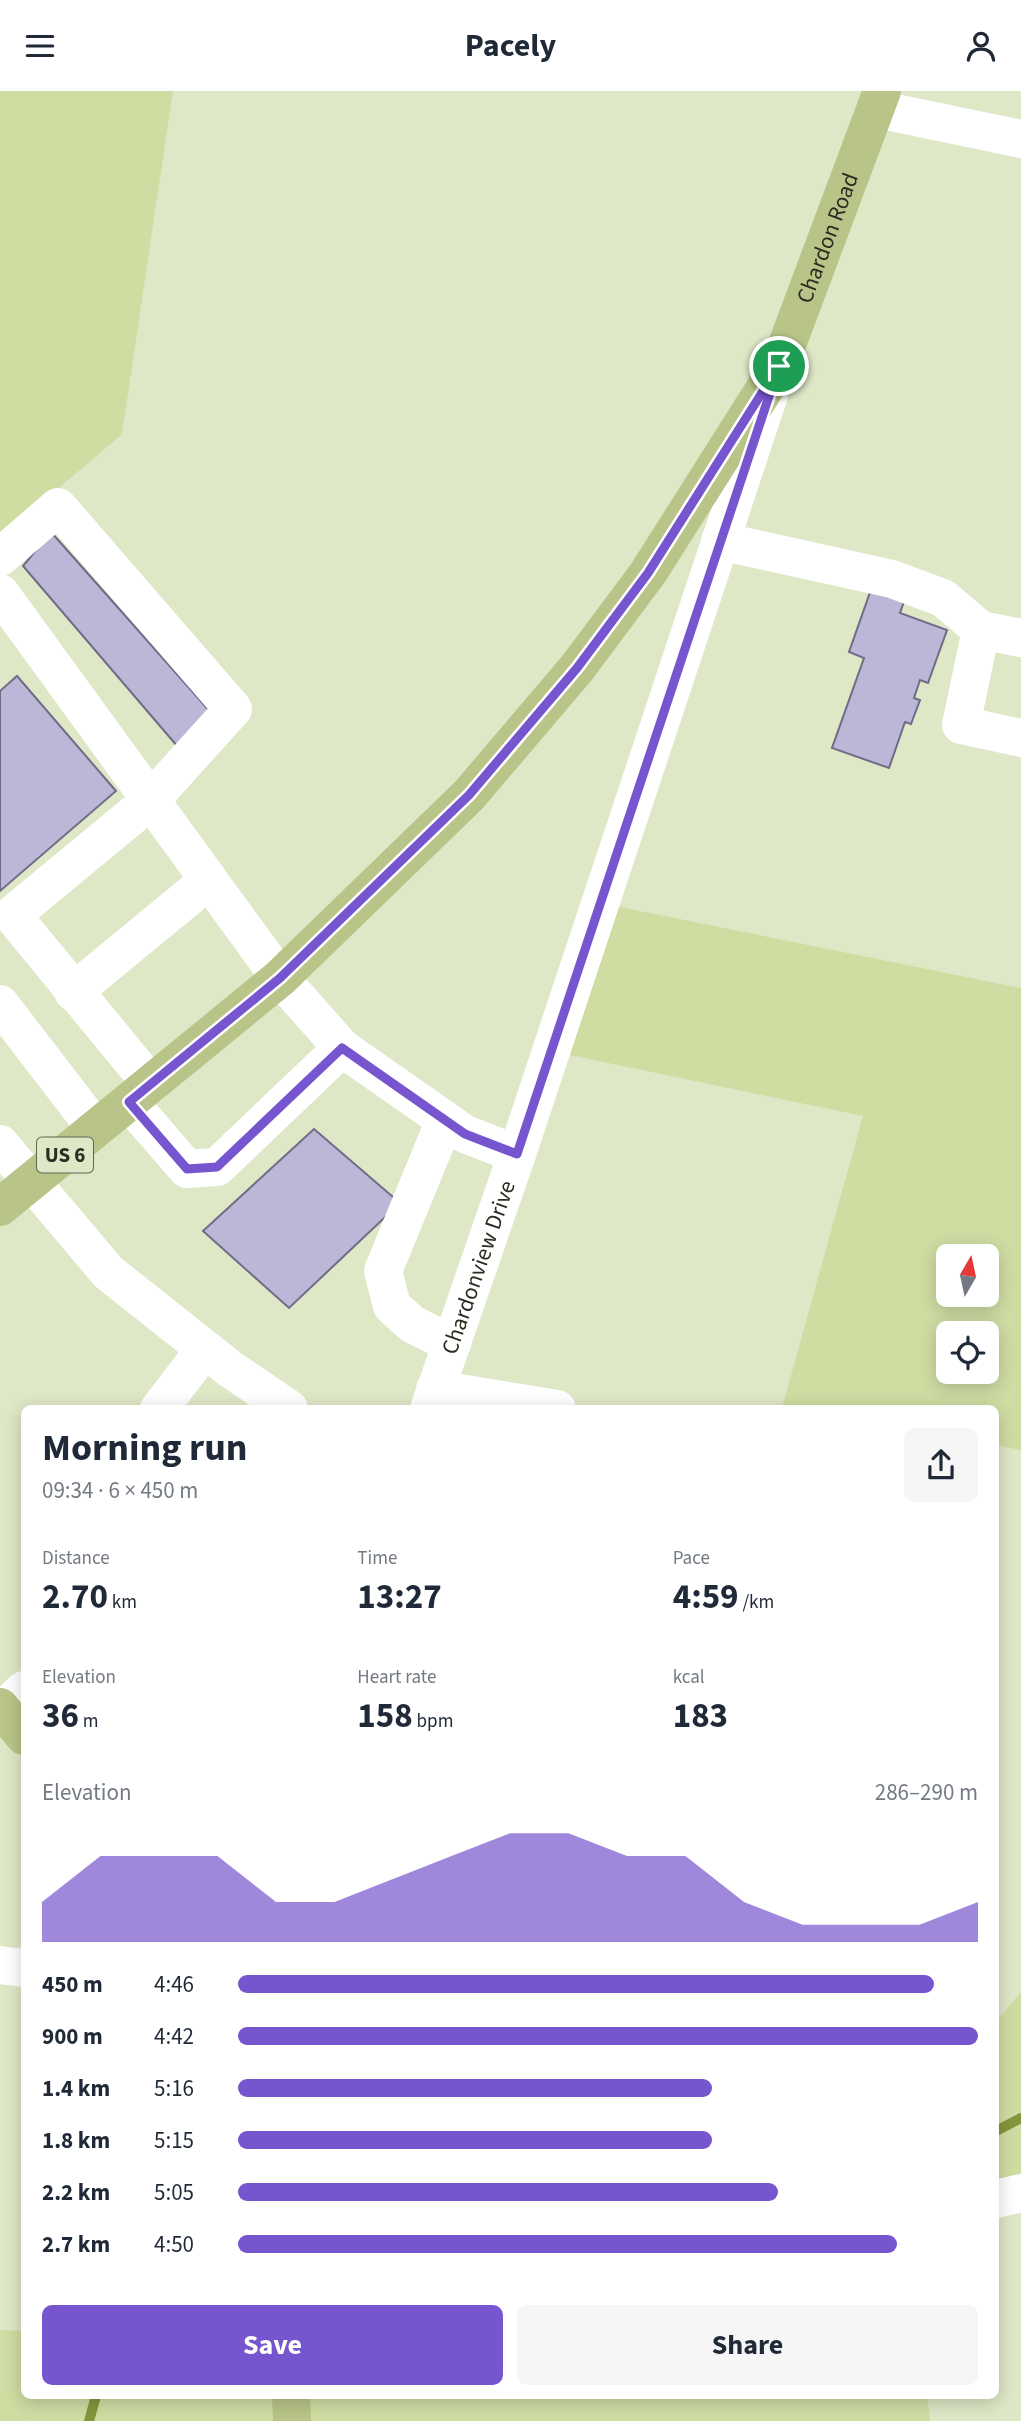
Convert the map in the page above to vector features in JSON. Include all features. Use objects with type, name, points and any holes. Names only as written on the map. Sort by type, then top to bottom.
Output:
[{"type":"main road","name":"Chardon Road","points":[[0,1207],[280,978],[469,795],[577,668],[648,573],[779,366],[879,100]]},
{"type":"main road","points":[[290,2399],[292,2421]]},
{"type":"street","points":[[879,100],[1021,139]]},
{"type":"street","name":"Chardonview Drive","points":[[432,1399],[517,1154],[779,366]]},
{"type":"street","points":[[0,557],[58,507],[233,709],[150,801],[12,915],[73,992],[187,1169],[217,1167],[342,1048]]},
{"type":"street","points":[[720,541],[892,579],[943,598],[981,630],[1021,638]]},
{"type":"street","points":[[0,593],[280,978],[342,1048],[465,1134],[517,1154]]},
{"type":"street","points":[[981,630],[961,725],[1021,738]]},
{"type":"street","points":[[73,992],[208,881]]},
{"type":"street","points":[[0,1004],[96,1129]]},
{"type":"street","points":[[445,1119],[383,1271],[392,1305],[412,1324],[452,1344]]},
{"type":"street","points":[[0,1145],[108,1272],[205,1349],[283,1405]]},
{"type":"street","points":[[162,1405],[205,1349]]},
{"type":"street","points":[[432,1399],[507,1405]]},
{"type":"street","points":[[0,1965],[21,1968]]},
{"type":"street","points":[[999,2198],[1021,2193]]},
{"type":"green space","points":[[0,91],[173,91],[122,434],[0,538]]},
{"type":"green space","points":[[600,903],[1021,988],[1021,1450],[999,1446],[999,1405],[783,1405],[863,1116],[551,1051]]},
{"type":"green space","points":[[1021,1992],[1021,2193],[999,2198],[999,2018]]},
{"type":"green space","points":[[0,2330],[21,2331],[21,2399],[927,2399],[930,2421],[0,2421]]},
{"type":"building","points":[[51,532],[214,716],[178,747],[23,566]]},
{"type":"building","points":[[874,581],[907,593],[900,613],[947,630],[928,683],[920,680],[914,698],[920,700],[911,724],[905,722],[889,768],[832,748],[864,658],[849,652]]},
{"type":"building","points":[[17,676],[116,791],[0,891],[0,691]]},
{"type":"building","points":[[314,1129],[400,1203],[289,1308],[203,1231]]},
{"type":"waterway","points":[[999,2129],[1021,2118]]},
{"type":"waterway","points":[[89,2421],[95,2399]]},
{"type":"route","points":[[779,366],[517,1154],[465,1134],[342,1048],[217,1167],[187,1169],[129,1102],[280,978],[469,795],[577,668],[648,573],[779,366]]}]
